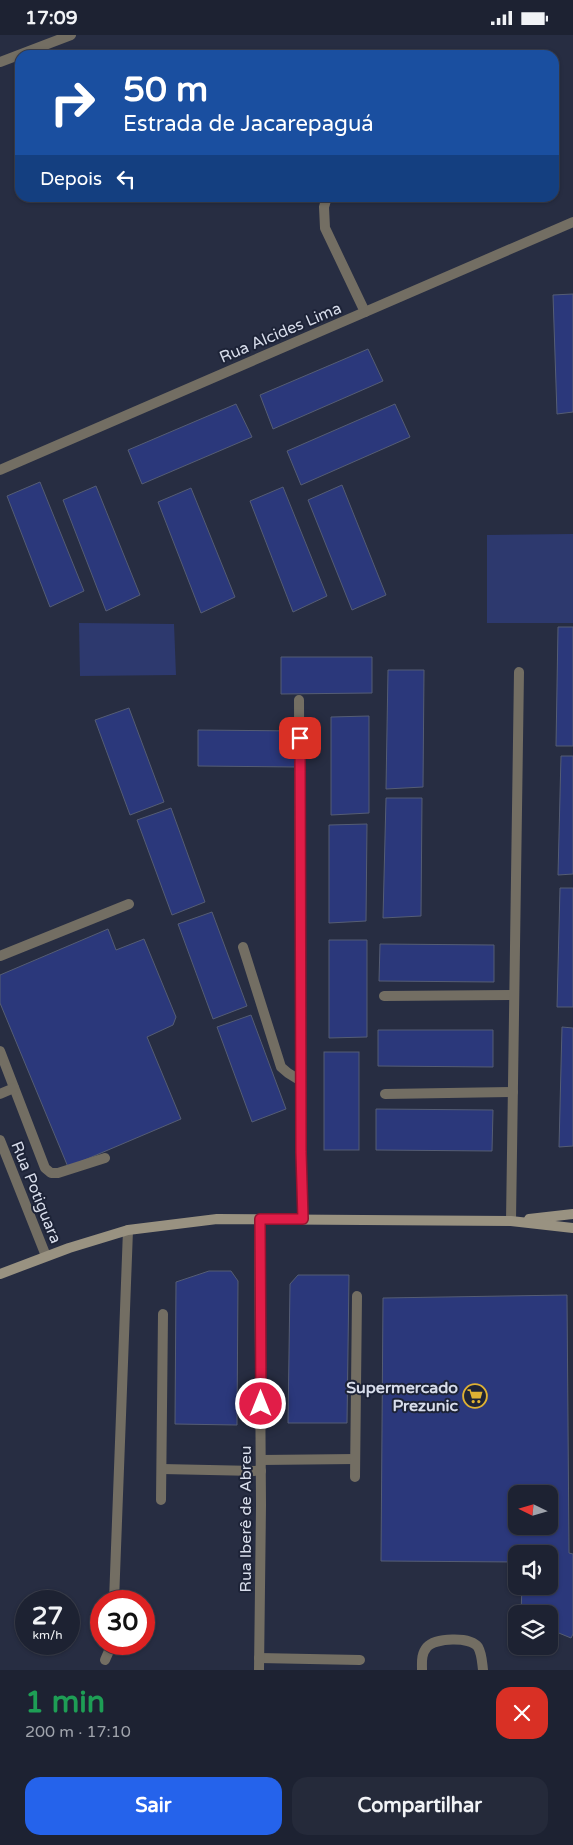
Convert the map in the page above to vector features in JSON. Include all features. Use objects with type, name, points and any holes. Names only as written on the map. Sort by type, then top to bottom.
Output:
[{"type":"main road","points":[[511,1221],[573,1214]]},
{"type":"main road","points":[[0,1274],[46,1256],[128,1230],[217,1219],[511,1221],[573,1228]]},
{"type":"street","points":[[32,50],[71,35]]},
{"type":"street","points":[[0,62],[15,56]]},
{"type":"street","points":[[326,202],[324,228],[365,312]]},
{"type":"street","name":"Rua Alcides Lima","points":[[0,470],[573,222]]},
{"type":"street","points":[[511,1221],[519,672]]},
{"type":"street","points":[[299,700],[303,1219]]},
{"type":"street","points":[[0,956],[130,904]]},
{"type":"street","points":[[243,947],[281,1067],[301,1081]]},
{"type":"street","points":[[384,996],[514,995]]},
{"type":"street","points":[[0,1051],[45,1168],[51,1173],[58,1173],[105,1158]]},
{"type":"street","points":[[0,1094],[14,1088]]},
{"type":"street","points":[[385,1093],[513,1092]]},
{"type":"street","name":"Rua Potiguara","points":[[0,1140],[46,1256]]},
{"type":"street","name":"Rua Iberê de Abreu","points":[[259,1670],[261,1471],[260,1219]]},
{"type":"street","points":[[114,1590],[128,1230]]},
{"type":"street","points":[[355,1477],[357,1296]]},
{"type":"street","points":[[161,1499],[163,1314]]},
{"type":"street","points":[[261,1460],[355,1459]]},
{"type":"street","points":[[162,1469],[261,1471]]},
{"type":"street","points":[[422,1670],[422,1657],[426,1648],[434,1642],[466,1639],[477,1646],[482,1658],[483,1670]]},
{"type":"street","points":[[104,1660],[106,1655]]},
{"type":"street","points":[[259,1658],[360,1660]]},
{"type":"shaded area","points":[[573,534],[573,623],[487,623],[487,535]]},
{"type":"shaded area","points":[[79,623],[174,624],[176,675],[80,676]]},
{"type":"building","points":[[573,294],[573,412],[557,414],[553,295]]},
{"type":"building","points":[[368,349],[383,381],[273,429],[260,395]]},
{"type":"building","points":[[236,404],[252,437],[142,484],[128,450]]},
{"type":"building","points":[[395,404],[410,437],[301,485],[287,451]]},
{"type":"building","points":[[40,482],[84,591],[50,607],[7,496]]},
{"type":"building","points":[[342,485],[386,595],[352,610],[308,500]]},
{"type":"building","points":[[96,486],[140,595],[106,611],[63,500]]},
{"type":"building","points":[[283,487],[327,596],[293,612],[250,501]]},
{"type":"building","points":[[191,488],[235,597],[201,613],[158,502]]},
{"type":"building","points":[[558,627],[573,627],[573,746],[556,746]]},
{"type":"building","points":[[281,657],[372,657],[372,693],[281,694]]},
{"type":"building","points":[[388,670],[424,670],[423,787],[386,789]]},
{"type":"building","points":[[129,708],[164,802],[130,815],[95,720]]},
{"type":"building","points":[[369,716],[369,813],[331,815],[331,717]]},
{"type":"building","points":[[198,730],[299,731],[297,767],[198,766]]},
{"type":"building","points":[[561,756],[573,756],[573,874],[558,875]]},
{"type":"building","points":[[386,798],[422,798],[421,916],[383,918]]},
{"type":"building","points":[[171,808],[205,902],[172,915],[137,820]]},
{"type":"building","points":[[367,824],[366,921],[329,923],[329,825]]},
{"type":"building","points":[[560,888],[573,888],[573,1007],[557,1007]]},
{"type":"building","points":[[212,912],[247,1006],[213,1019],[178,924]]},
{"type":"building","points":[[108,929],[116,950],[144,939],[176,1017],[173,1025],[147,1037],[181,1119],[68,1167],[0,1003],[0,975]]},
{"type":"building","points":[[329,940],[367,940],[367,1037],[329,1038]]},
{"type":"building","points":[[380,944],[494,945],[494,982],[379,981]]},
{"type":"building","points":[[251,1015],[286,1109],[252,1122],[217,1027]]},
{"type":"building","points":[[562,1027],[573,1028],[573,1146],[559,1147]]},
{"type":"building","points":[[378,1030],[493,1030],[493,1067],[378,1066]]},
{"type":"building","points":[[324,1052],[359,1052],[359,1150],[324,1150]]},
{"type":"building","points":[[376,1109],[493,1110],[492,1151],[376,1150]]},
{"type":"building","points":[[209,1271],[231,1271],[238,1281],[237,1425],[175,1424],[176,1282]]},
{"type":"building","points":[[298,1275],[349,1275],[347,1423],[288,1423],[290,1284]]},
{"type":"building","name":"Supermercado Prezunic","points":[[567,1295],[569,1553],[573,1554],[573,1634],[571,1638],[558,1633],[558,1605],[521,1605],[522,1595],[558,1595],[558,1545],[508,1545],[508,1562],[381,1561],[383,1298]]},
{"type":"place","name":"Supermercado Prezunic","points":[[475,1396]]},
{"type":"route","points":[[261,1404],[260,1219],[303,1219],[301,1152],[300,738]]}]
